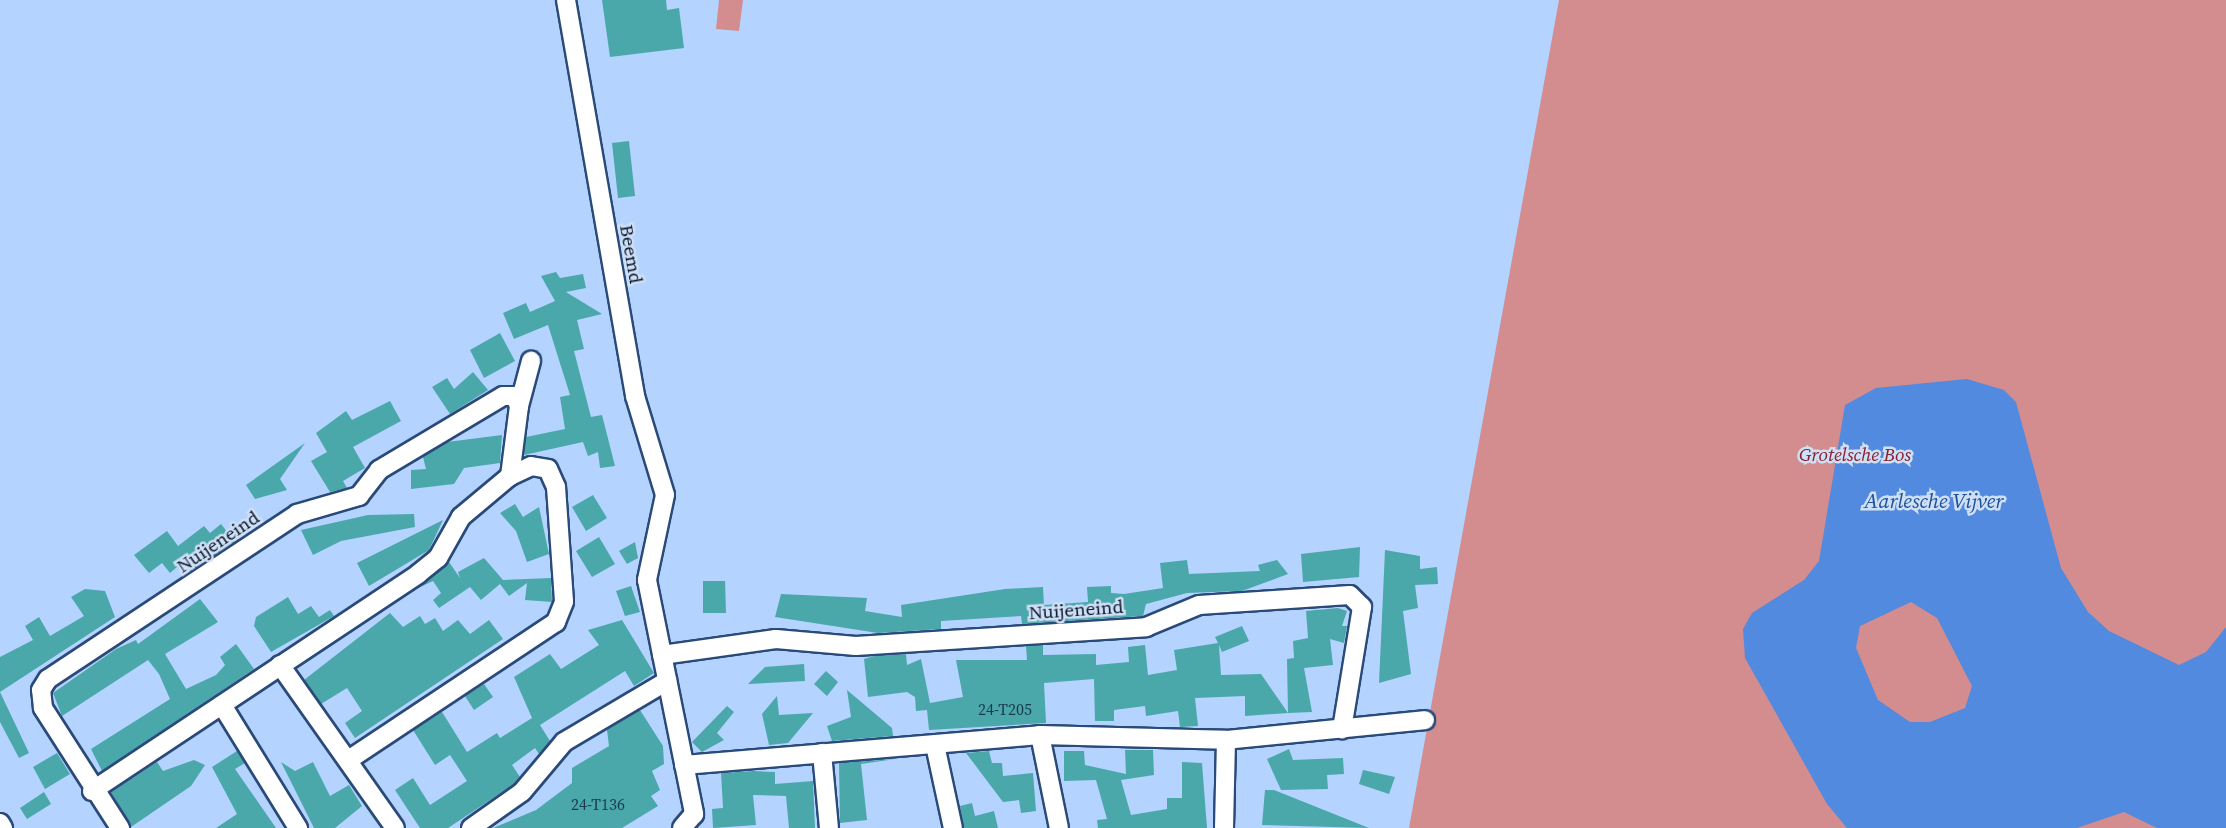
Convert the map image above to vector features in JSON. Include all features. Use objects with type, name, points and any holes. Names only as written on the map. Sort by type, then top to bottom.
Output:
[{"type":"street","name":"Beemd","points":[[566,0],[635,396],[665,495],[647,580],[662,655]]},
{"type":"street","points":[[510,475],[519,406],[531,361]]},
{"type":"street","name":"Nuijeneind","points":[[120,828],[92,790],[43,708],[41,690],[48,679],[297,514],[359,496],[379,470],[503,396],[515,396],[519,406]]},
{"type":"street","points":[[92,790],[438,558],[461,517],[510,475],[531,466],[548,469],[556,487],[564,602],[556,622],[350,759]]},
{"type":"street","name":"Nuijeneind","points":[[662,655],[776,639],[856,646],[1146,626],[1199,605],[1350,595],[1362,607],[1342,729]]},
{"type":"street","points":[[662,655],[694,814],[681,828]]},
{"type":"street","points":[[281,665],[350,759],[395,828]]},
{"type":"street","points":[[471,828],[522,792],[564,743],[667,681]]},
{"type":"street","points":[[222,705],[298,828]]},
{"type":"street","points":[[684,765],[1040,735],[1226,740],[1425,720]]},
{"type":"street","points":[[1040,735],[1059,828]]},
{"type":"street","points":[[1224,828],[1226,740]]},
{"type":"street","points":[[935,745],[953,828]]},
{"type":"street","points":[[822,753],[829,828]]},
{"type":"street","points":[[0,823],[3,828]]},
{"type":"green space","points":[[719,0],[743,0],[739,31],[716,29]]},
{"type":"green space","name":"Grotelsche Bos","points":[[1559,0],[2226,0],[2226,828],[1409,828]]},
{"type":"water","name":"Aarlesche Vijver","points":[[1967,379],[2004,390],[2016,402],[2061,568],[2088,612],[2109,631],[2179,665],[2206,652],[2226,627],[2226,828],[2157,828],[2124,812],[2077,828],[1847,828],[1827,804],[1745,658],[1743,629],[1752,613],[1804,580],[1819,561],[1845,405],[1876,388]],"holes":[[[1911,602],[1937,618],[1972,686],[1965,708],[1930,722],[1910,722],[1878,700],[1856,648],[1860,626]]]},
{"type":"building","points":[[602,0],[666,0],[667,10],[679,8],[684,48],[610,57]]},
{"type":"building","points":[[629,141],[635,196],[618,198],[612,143]]},
{"type":"building","points":[[556,272],[560,278],[583,274],[586,288],[566,292],[602,314],[577,320],[584,349],[574,351],[591,417],[602,415],[615,466],[600,468],[598,452],[588,456],[583,442],[524,455],[526,437],[565,429],[560,397],[570,395],[548,325],[514,339],[503,313],[526,303],[530,312],[555,301],[541,276]]},
{"type":"building","points":[[500,333],[515,361],[484,378],[470,350]]},
{"type":"building","points":[[473,372],[488,390],[450,414],[432,387],[447,378],[454,389]]},
{"type":"building","points":[[390,401],[401,421],[353,447],[365,468],[343,481],[347,488],[330,492],[311,461],[327,452],[316,433],[346,411],[352,420]]},
{"type":"building","points":[[502,435],[500,463],[464,468],[454,484],[411,489],[411,470],[426,469],[423,457],[447,442]]},
{"type":"building","points":[[305,443],[280,479],[287,490],[255,499],[246,485]]},
{"type":"building","points":[[593,495],[607,518],[586,531],[572,507]]},
{"type":"building","points":[[515,504],[523,517],[539,507],[549,554],[527,562],[516,531],[500,513]]},
{"type":"building","points":[[414,514],[415,527],[341,541],[313,555],[301,530],[368,515]]},
{"type":"building","points":[[443,520],[429,550],[369,586],[357,563]]},
{"type":"building","points":[[221,524],[235,542],[193,570],[185,560],[170,573],[162,563],[149,573],[134,555],[167,531],[178,546],[204,526],[210,533]]},
{"type":"building","points":[[599,537],[615,564],[592,577],[576,551]]},
{"type":"building","points":[[635,542],[638,558],[627,564],[619,551]]},
{"type":"building","points":[[1360,547],[1359,577],[1303,582],[1301,554]]},
{"type":"building","points":[[1385,550],[1420,556],[1420,569],[1437,567],[1438,584],[1415,585],[1418,608],[1403,611],[1411,674],[1379,683]]},
{"type":"building","points":[[484,558],[503,580],[551,578],[552,602],[525,600],[527,583],[509,596],[500,584],[481,600],[470,587],[439,608],[433,600],[441,593],[433,581],[414,590],[449,562],[460,578],[458,572]]},
{"type":"building","points":[[1187,560],[1189,574],[1260,571],[1258,565],[1277,560],[1288,574],[1242,591],[1187,593],[1146,604],[1143,616],[1022,624],[1021,616],[941,621],[941,629],[878,633],[775,617],[781,594],[867,598],[865,611],[902,617],[901,605],[1005,589],[1043,587],[1044,605],[1088,602],[1087,587],[1111,586],[1111,593],[1124,594],[1163,588],[1160,563]]},
{"type":"building","points":[[703,581],[725,581],[726,613],[703,613]]},
{"type":"building","points":[[631,586],[640,612],[625,616],[616,591]]},
{"type":"building","points":[[85,589],[105,591],[115,617],[0,692],[0,657],[33,640],[25,626],[39,617],[50,636],[84,616],[71,597]]},
{"type":"building","points":[[288,597],[298,614],[311,606],[319,617],[330,610],[334,616],[271,652],[254,626],[256,617]]},
{"type":"building","points":[[200,599],[218,622],[165,654],[186,689],[216,675],[225,665],[220,657],[236,644],[254,669],[102,771],[91,749],[170,699],[159,674],[148,660],[62,716],[53,693],[116,649],[136,640],[138,644]]},
{"type":"building","points":[[1338,608],[1347,611],[1342,626],[1347,626],[1344,643],[1330,639],[1333,665],[1304,668],[1312,712],[1288,713],[1287,659],[1294,658],[1293,641],[1308,638],[1306,611]]},
{"type":"building","points":[[390,613],[403,627],[420,616],[425,624],[435,618],[443,631],[458,620],[470,634],[489,620],[503,639],[355,738],[345,723],[362,711],[347,688],[321,704],[304,680]]},
{"type":"building","points":[[622,620],[654,673],[634,686],[625,671],[540,725],[550,741],[539,754],[535,748],[512,765],[520,777],[514,784],[448,828],[420,828],[395,790],[413,778],[430,805],[467,781],[450,755],[435,765],[413,730],[442,712],[467,752],[497,733],[500,738],[532,718],[514,677],[550,654],[561,669],[599,645],[588,630]]},
{"type":"building","points":[[1242,626],[1249,641],[1222,652],[1219,645],[1221,675],[1261,674],[1288,713],[1245,716],[1245,696],[1195,698],[1198,726],[1180,727],[1178,711],[1146,716],[1145,706],[1114,710],[1114,721],[1095,721],[1094,679],[1044,683],[1046,723],[929,730],[927,710],[916,711],[915,697],[907,692],[868,697],[864,659],[874,656],[906,654],[907,665],[921,659],[930,703],[963,697],[956,660],[1027,660],[1026,646],[1043,645],[1043,655],[1096,654],[1096,665],[1129,662],[1128,647],[1145,645],[1148,675],[1177,670],[1174,650],[1218,643],[1215,637]]},
{"type":"building","points":[[804,664],[805,681],[748,684],[765,667]]},
{"type":"building","points":[[826,671],[838,682],[827,696],[814,684]]},
{"type":"building","points":[[484,684],[493,697],[474,710],[465,696]]},
{"type":"building","points":[[847,690],[892,728],[893,736],[832,741],[827,726],[851,717]]},
{"type":"building","points":[[0,692],[29,753],[19,758],[0,722]]},
{"type":"building","points":[[777,696],[779,715],[813,713],[788,743],[769,745],[762,714]]},
{"type":"building","points":[[727,706],[734,712],[717,733],[724,740],[702,752],[692,742]]},
{"type":"building","points":[[640,710],[663,746],[664,764],[652,771],[660,790],[651,796],[658,806],[622,828],[493,828],[536,810],[572,783],[572,768],[609,746],[607,730]]},
{"type":"building","points":[[1289,749],[1293,760],[1343,758],[1344,774],[1327,775],[1328,789],[1281,790],[1267,759]]},
{"type":"building","points":[[1125,750],[1153,750],[1154,775],[1121,780],[1131,815],[1167,809],[1167,798],[1182,798],[1182,762],[1202,763],[1207,828],[1098,828],[1097,820],[1107,819],[1096,780],[1064,781],[1064,751],[1084,751],[1085,765],[1126,774]]},
{"type":"building","points":[[237,751],[245,763],[235,769],[276,828],[216,828],[237,814],[212,767]]},
{"type":"building","points":[[989,751],[992,763],[1002,763],[1003,776],[1033,773],[1036,811],[1021,813],[1019,800],[1003,802],[966,753]]},
{"type":"building","points":[[57,753],[70,774],[45,789],[33,767]]},
{"type":"building","points":[[895,759],[861,764],[867,820],[840,823],[839,763]]},
{"type":"building","points":[[194,760],[205,765],[191,786],[131,827],[111,792],[157,762],[163,771]]},
{"type":"building","points":[[281,762],[295,771],[313,762],[330,796],[349,785],[362,806],[335,828],[314,828]]},
{"type":"building","points":[[1363,770],[1395,777],[1389,794],[1359,784]]},
{"type":"building","points":[[775,772],[775,784],[813,781],[815,828],[789,828],[786,796],[753,795],[756,825],[713,828],[712,809],[723,808],[721,773]]},
{"type":"building","points":[[1265,790],[1274,790],[1369,828],[1262,825]]},
{"type":"building","points":[[44,792],[51,804],[27,819],[20,808]]},
{"type":"building","points":[[972,803],[975,816],[994,811],[998,828],[964,828],[960,806]]}]
